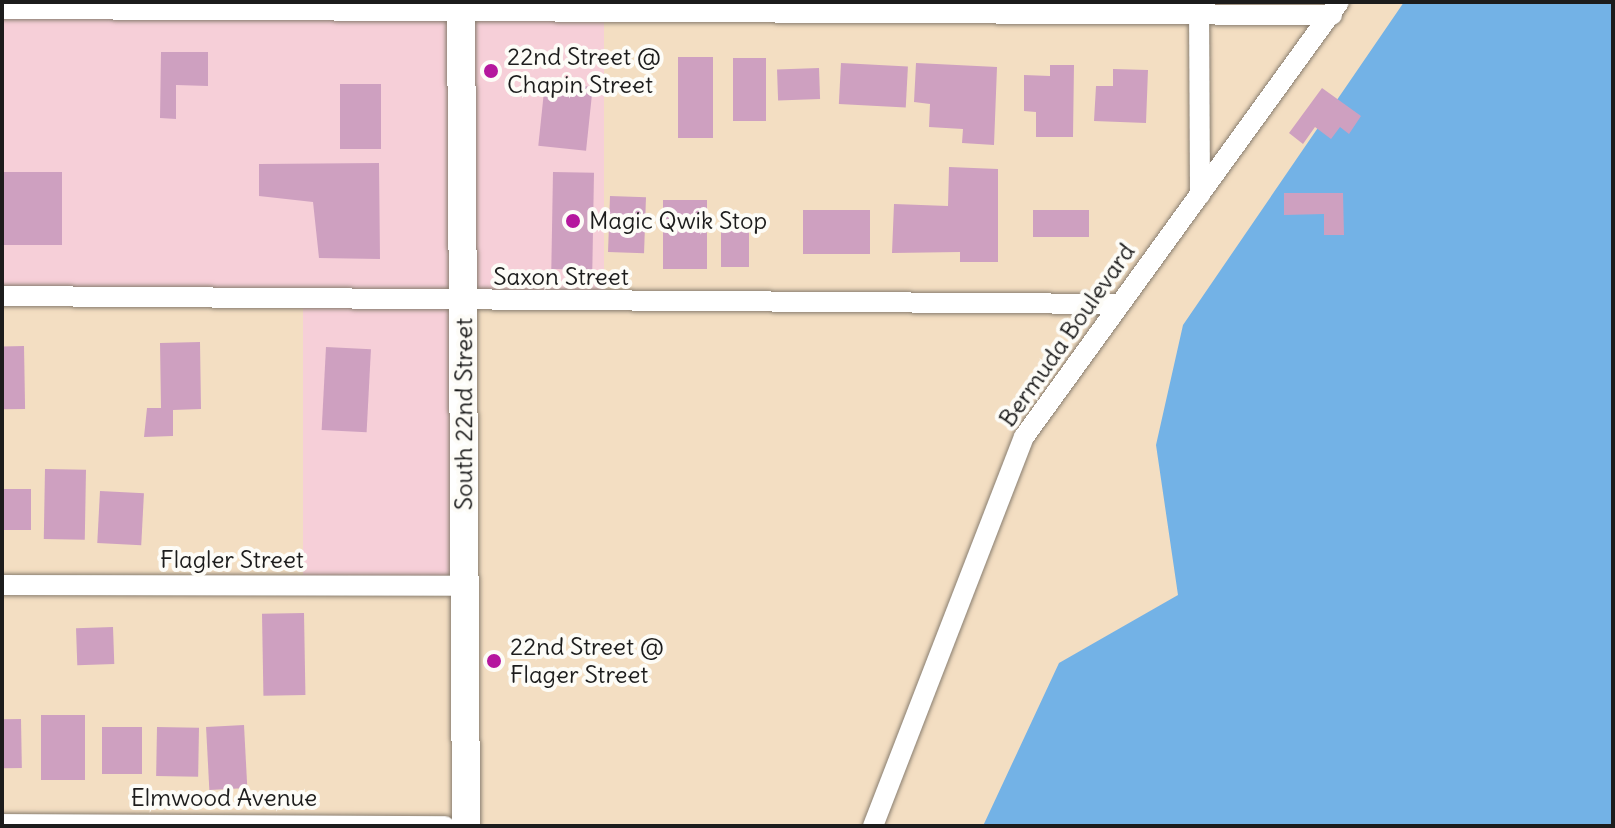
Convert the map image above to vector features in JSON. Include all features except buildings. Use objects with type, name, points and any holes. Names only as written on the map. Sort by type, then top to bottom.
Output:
[{"type":"street","name":"South 22nd Street","points":[[461,8],[465,302],[462,586],[466,826]]},
{"type":"street","points":[[2,9],[1336,8]]},
{"type":"street","name":"Bermuda Boulevard","points":[[873,826],[1024,437],[1336,8]]},
{"type":"street","points":[[1199,9],[1200,195]]},
{"type":"street","name":"Saxon Street","points":[[2,296],[465,302],[1120,304]]},
{"type":"street","name":"Flagler Street","points":[[2,585],[462,586]]},
{"type":"street","name":"Elmwood Avenue","points":[[2,824],[445,826]]},
{"type":"shaded area","points":[[2,2],[604,13],[604,300],[466,301],[463,593],[303,590],[303,297],[2,292]]},
{"type":"water","points":[[1404,2],[1613,2],[1613,826],[983,826],[1059,663],[1178,595],[1156,445],[1183,325]]},
{"type":"place","name":"22nd Street @ Chapin Street","points":[[491,71]]},
{"type":"place","name":"Magic Qwik Stop","points":[[573,221]]},
{"type":"place","name":"22nd Street @ Flager Street","points":[[494,661]]}]
